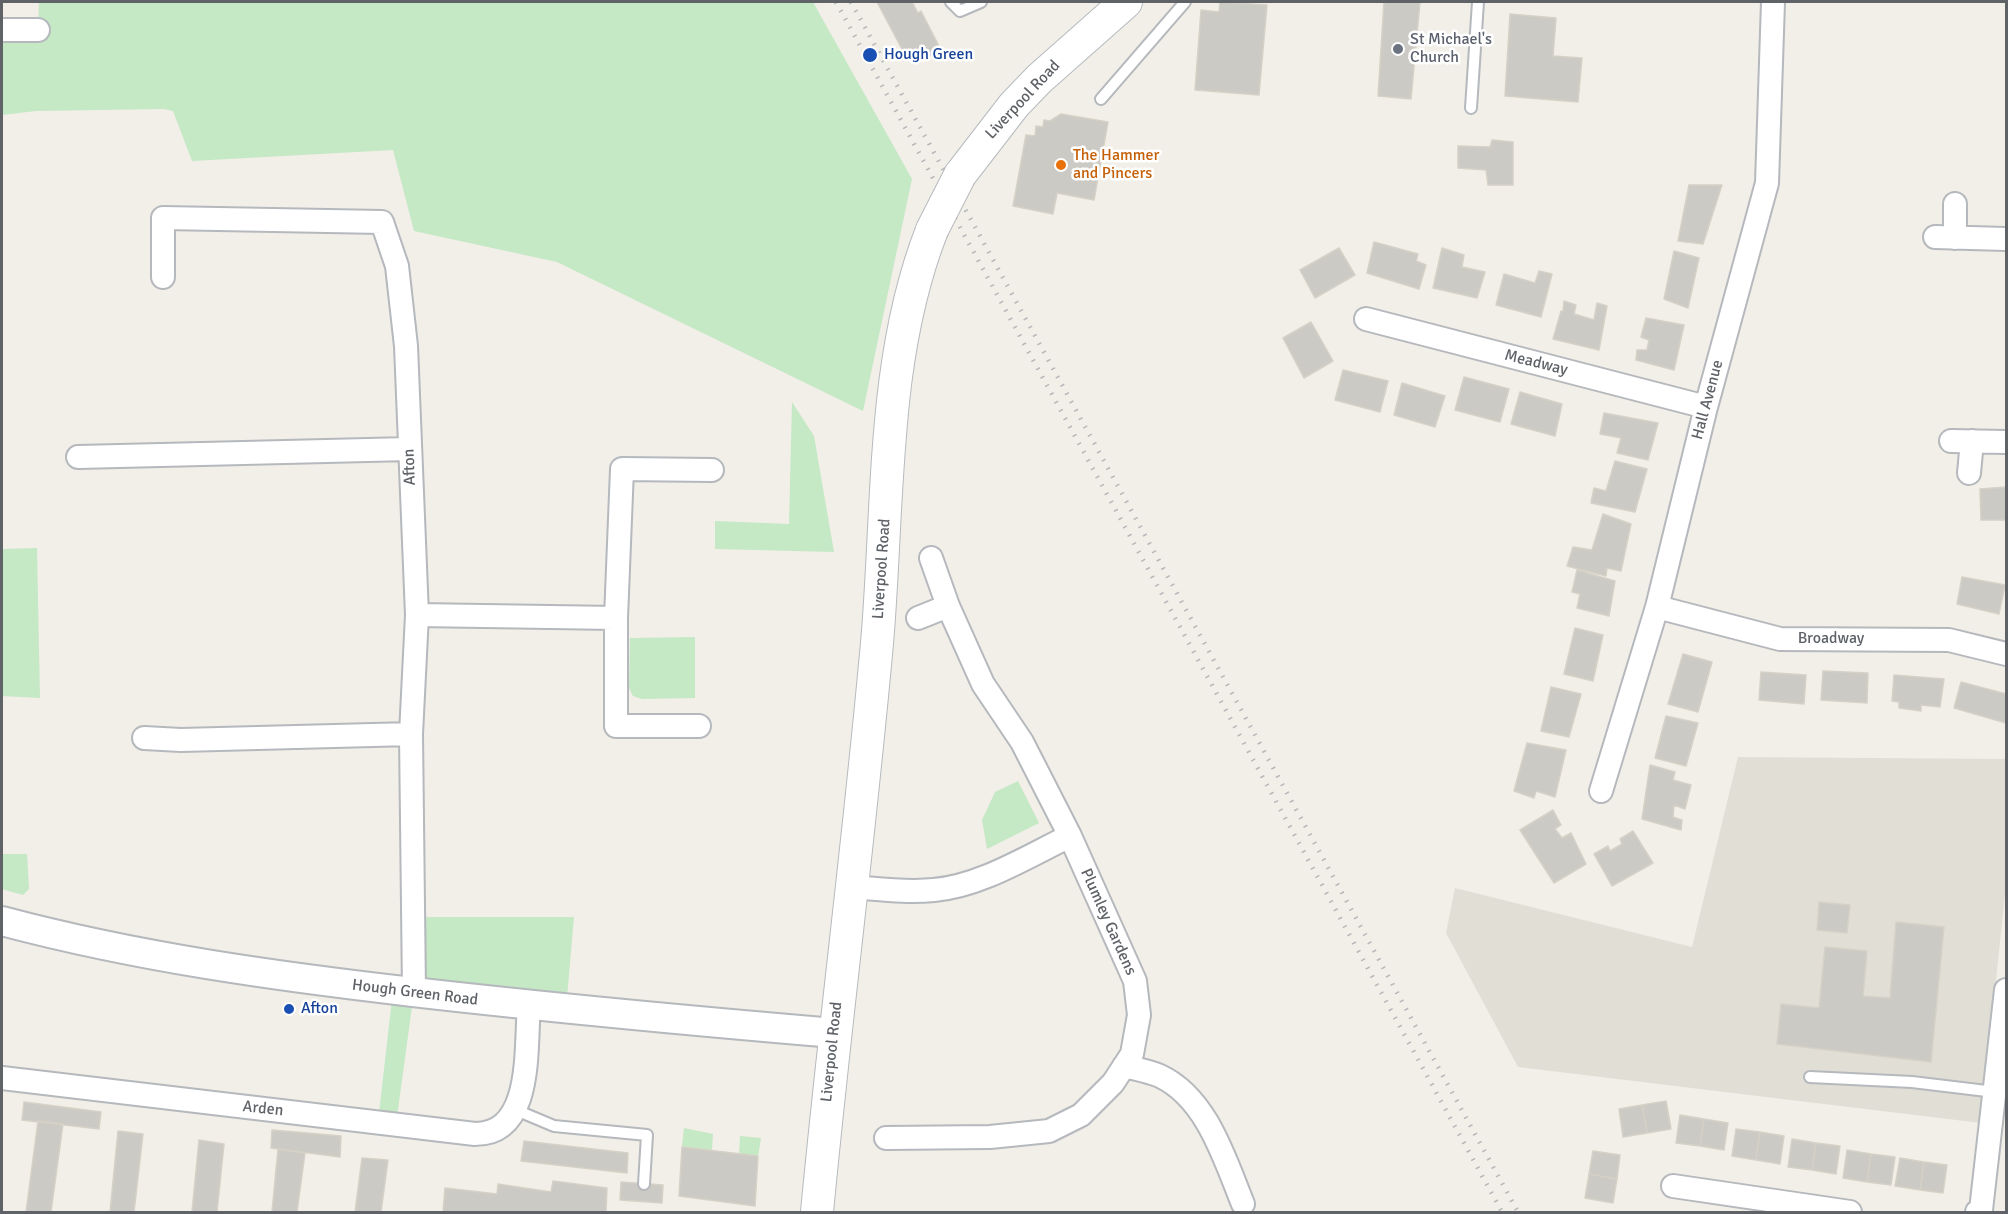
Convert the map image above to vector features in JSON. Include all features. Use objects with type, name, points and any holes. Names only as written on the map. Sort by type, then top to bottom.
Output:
[{"type":"main road","name":"Liverpool Road","points":[[817,1212],[876,644],[894,395],[909,303],[932,230],[960,175],[1014,105],[1126,2]]},
{"type":"street","name":"Hall Avenue","points":[[1601,791],[1657,607],[1706,407],[1767,183],[1773,2]]},
{"type":"street","points":[[2,30],[38,30]]},
{"type":"street","points":[[1955,204],[1945,237],[2007,239]]},
{"type":"street","name":"Afton","points":[[163,277],[163,218],[382,222],[398,278],[406,346],[417,615],[411,734],[414,992]]},
{"type":"street","name":"Meadway","points":[[1366,319],[1706,407]]},
{"type":"street","points":[[1969,473],[1962,441],[2007,442]]},
{"type":"street","points":[[78,458],[409,449]]},
{"type":"street","points":[[699,726],[616,726],[616,618],[622,469],[712,470]]},
{"type":"street","name":"Plumley Gardens","points":[[886,1138],[990,1137],[1049,1131],[1081,1115],[1113,1083],[1132,1054],[1139,1016],[1135,981],[1070,836],[1022,742],[983,684],[948,606],[932,558]]},
{"type":"street","points":[[918,618],[948,606]]},
{"type":"street","name":"Broadway","points":[[1657,607],[1780,639],[1949,640],[2007,654]]},
{"type":"street","points":[[417,615],[616,618]]},
{"type":"street","points":[[144,738],[181,740],[411,734]]},
{"type":"street","points":[[851,887],[911,892],[936,890],[967,882],[1070,836]]},
{"type":"street","name":"Hough Green Road","points":[[2,921],[131,952],[211,966],[529,1006],[834,1033]]},
{"type":"street","points":[[1977,1212],[1981,1210],[2007,990]]},
{"type":"street","points":[[516,1110],[521,1092],[529,1006]]},
{"type":"street","points":[[1124,1066],[1161,1076],[1189,1098],[1209,1125],[1244,1204]]},
{"type":"street","name":"Arden","points":[[2,1078],[475,1134],[497,1130],[511,1119],[516,1110]]},
{"type":"street","points":[[1674,1186],[1850,1212]]},
{"type":"lane","points":[[951,2],[960,11],[981,2]]},
{"type":"lane","points":[[1101,99],[1185,2]]},
{"type":"lane","points":[[1471,108],[1478,2]]},
{"type":"lane","points":[[1810,1077],[1912,1082],[1995,1092]]},
{"type":"lane","points":[[516,1110],[555,1126],[647,1135],[644,1184]]},
{"type":"shaded area","points":[[1738,757],[2006,759],[2006,885],[1981,1123],[1518,1067],[1446,933],[1455,888],[1692,947]]},
{"type":"green space","points":[[39,2],[813,2],[912,179],[863,411],[557,262],[414,231],[393,150],[192,161],[173,111],[164,109],[36,111],[2,115],[2,30],[38,30]]},
{"type":"green space","points":[[792,402],[814,436],[834,552],[715,549],[715,521],[789,524]]},
{"type":"green space","points":[[37,548],[40,698],[2,696],[2,549]]},
{"type":"green space","points":[[695,637],[695,698],[642,699],[633,696],[629,688],[630,638]]},
{"type":"green space","points":[[1018,781],[1039,823],[987,849],[982,820],[995,792]]},
{"type":"green space","points":[[2,854],[27,854],[29,889],[23,895],[2,889]]},
{"type":"green space","points":[[413,917],[574,917],[566,1009],[414,992],[396,1124],[378,1122],[393,990],[413,992]]},
{"type":"green space","points":[[684,1128],[713,1134],[712,1150],[682,1147]]},
{"type":"green space","points":[[740,1136],[761,1138],[758,1157],[739,1154]]},
{"type":"building","points":[[877,2],[912,2],[918,13],[921,11],[941,50],[925,58],[922,53],[913,58],[909,50],[904,53]]},
{"type":"building","points":[[1220,2],[1267,5],[1259,95],[1195,90],[1201,10],[1219,12]]},
{"type":"building","name":"St Michael's Church","points":[[1384,2],[1420,2],[1411,99],[1378,96]]},
{"type":"building","points":[[1510,14],[1556,18],[1553,56],[1582,58],[1578,102],[1505,96]]},
{"type":"building","name":"The Hammer and Pincers","points":[[1061,114],[1108,122],[1094,200],[1057,193],[1053,214],[1013,206],[1026,135],[1035,136],[1036,126],[1043,127],[1044,120],[1050,121]]},
{"type":"building","points":[[1492,140],[1513,142],[1513,185],[1488,185],[1486,170],[1458,168],[1458,146],[1490,147]]},
{"type":"building","points":[[1689,185],[1722,185],[1703,244],[1678,241]]},
{"type":"building","points":[[1374,242],[1418,254],[1416,261],[1426,265],[1419,289],[1367,273]]},
{"type":"building","points":[[1339,248],[1355,275],[1315,298],[1300,270]]},
{"type":"building","points":[[1442,248],[1464,255],[1462,267],[1485,272],[1477,298],[1433,288]]},
{"type":"building","points":[[1674,251],[1699,258],[1688,308],[1664,299]]},
{"type":"building","points":[[1539,271],[1552,274],[1541,317],[1496,305],[1504,274],[1535,283]]},
{"type":"building","points":[[1564,301],[1576,305],[1574,314],[1594,320],[1597,303],[1607,306],[1599,350],[1553,339],[1561,311],[1563,312]]},
{"type":"building","points":[[1646,318],[1684,325],[1674,370],[1636,360],[1637,350],[1647,350],[1649,340],[1641,337]]},
{"type":"building","points":[[1311,322],[1333,361],[1304,378],[1283,338]]},
{"type":"building","points":[[1343,370],[1388,381],[1380,412],[1335,400]]},
{"type":"building","points":[[1464,377],[1509,389],[1500,422],[1455,410]]},
{"type":"building","points":[[1402,383],[1445,396],[1435,427],[1394,415]]},
{"type":"building","points":[[1520,392],[1562,404],[1555,436],[1511,424]]},
{"type":"building","points":[[1604,413],[1658,423],[1648,460],[1617,453],[1621,438],[1600,434]]},
{"type":"building","points":[[1615,461],[1647,469],[1635,512],[1591,503],[1594,488],[1606,491]]},
{"type":"building","points":[[2006,487],[2006,520],[1981,520],[1980,489]]},
{"type":"building","points":[[1603,514],[1631,524],[1621,571],[1607,568],[1606,576],[1567,566],[1573,547],[1592,550]]},
{"type":"building","points":[[1577,570],[1615,581],[1609,616],[1577,608],[1580,594],[1572,592]]},
{"type":"building","points":[[1962,577],[2005,585],[1999,614],[1957,604]]},
{"type":"building","points":[[1575,628],[1603,635],[1593,681],[1564,674]]},
{"type":"building","points":[[1683,654],[1712,662],[1698,712],[1668,704]]},
{"type":"building","points":[[1823,671],[1868,673],[1867,703],[1821,700]]},
{"type":"building","points":[[1761,672],[1806,675],[1804,704],[1759,700]]},
{"type":"building","points":[[1894,675],[1944,679],[1940,707],[1921,705],[1921,711],[1899,708],[1899,702],[1892,701]]},
{"type":"building","points":[[1961,682],[2006,694],[2006,723],[1954,708]]},
{"type":"building","points":[[1551,687],[1581,694],[1569,737],[1541,731]]},
{"type":"building","points":[[1666,716],[1698,723],[1686,766],[1655,758]]},
{"type":"building","points":[[1527,743],[1566,750],[1555,797],[1536,791],[1534,798],[1514,791]]},
{"type":"building","points":[[1650,765],[1675,772],[1673,780],[1691,785],[1685,809],[1674,805],[1673,817],[1682,820],[1681,830],[1642,819]]},
{"type":"building","points":[[1553,810],[1561,825],[1555,829],[1562,838],[1571,833],[1586,864],[1554,883],[1520,830]]},
{"type":"building","points":[[1633,831],[1653,863],[1612,886],[1594,854],[1608,846],[1610,851],[1622,844],[1620,839]]},
{"type":"building","points":[[1819,902],[1850,905],[1847,933],[1817,930]]},
{"type":"building","points":[[1896,922],[1944,927],[1931,1062],[1777,1044],[1781,1004],[1819,1008],[1825,947],[1867,951],[1863,996],[1890,998]]},
{"type":"building","points":[[1666,1101],[1671,1129],[1647,1133],[1642,1105]]},
{"type":"building","points":[[24,1102],[101,1112],[99,1129],[22,1120]]},
{"type":"building","points":[[1642,1105],[1647,1133],[1623,1137],[1619,1109]]},
{"type":"building","points":[[1680,1115],[1704,1119],[1700,1146],[1676,1143]]},
{"type":"building","points":[[1704,1119],[1728,1123],[1724,1150],[1700,1146]]},
{"type":"building","points":[[38,1121],[63,1124],[51,1212],[26,1212]]},
{"type":"building","points":[[1736,1129],[1760,1132],[1756,1160],[1732,1156]]},
{"type":"building","points":[[272,1130],[341,1136],[340,1157],[271,1148]]},
{"type":"building","points":[[118,1131],[143,1134],[134,1212],[110,1212]]},
{"type":"building","points":[[1760,1132],[1784,1136],[1780,1164],[1756,1160]]},
{"type":"building","points":[[1792,1139],[1816,1143],[1812,1170],[1788,1167]]},
{"type":"building","points":[[199,1140],[224,1144],[217,1212],[192,1212]]},
{"type":"building","points":[[524,1141],[628,1153],[627,1173],[521,1161]]},
{"type":"building","points":[[1816,1143],[1840,1146],[1836,1174],[1812,1170]]},
{"type":"building","points":[[682,1147],[758,1156],[755,1206],[679,1196]]},
{"type":"building","points":[[278,1149],[305,1153],[297,1212],[272,1212]]},
{"type":"building","points":[[1847,1150],[1871,1154],[1867,1182],[1843,1178]]},
{"type":"building","points":[[1593,1151],[1620,1155],[1617,1179],[1589,1174]]},
{"type":"building","points":[[1871,1154],[1895,1157],[1891,1185],[1867,1182]]},
{"type":"building","points":[[362,1158],[388,1160],[381,1212],[355,1212]]},
{"type":"building","points":[[1900,1158],[1924,1162],[1920,1190],[1895,1186]]},
{"type":"building","points":[[1924,1162],[1947,1165],[1943,1193],[1920,1190]]},
{"type":"building","points":[[1589,1174],[1617,1179],[1613,1203],[1585,1198]]},
{"type":"building","points":[[553,1181],[607,1188],[606,1212],[443,1212],[445,1188],[497,1194],[498,1184],[551,1192]]},
{"type":"building","points":[[621,1182],[663,1185],[662,1203],[620,1200]]},
{"type":"railway","points":[[836,2],[1502,1212]]},
{"type":"railway","points":[[851,2],[1518,1212]]},
{"type":"place","name":"St Michael's Church","points":[[1398,49]]},
{"type":"place","name":"Hough Green","points":[[870,55]]},
{"type":"place","name":"The Hammer and Pincers","points":[[1061,165]]},
{"type":"place","name":"Afton","points":[[289,1009]]}]
